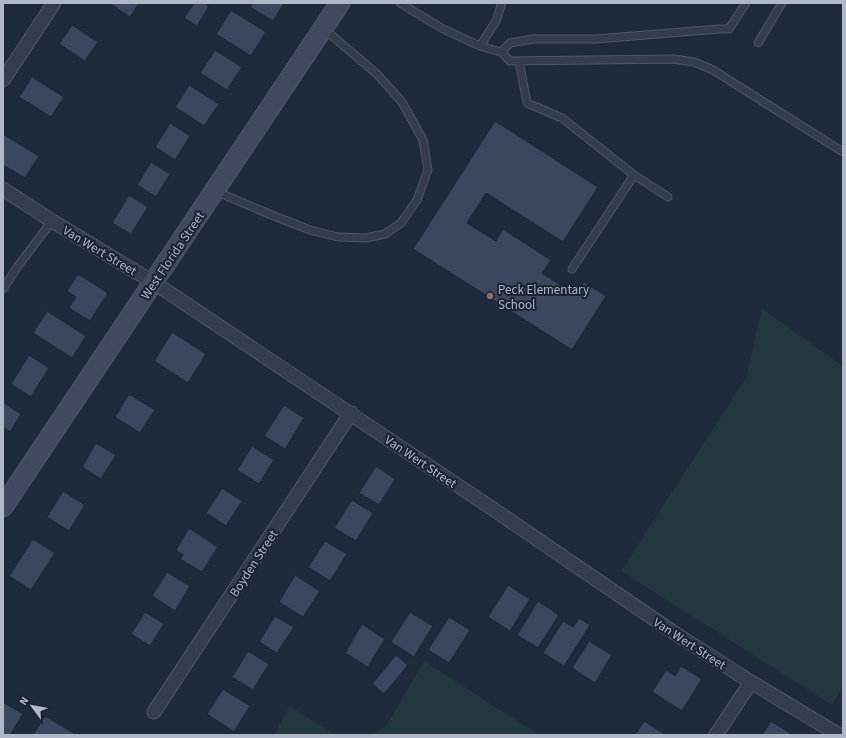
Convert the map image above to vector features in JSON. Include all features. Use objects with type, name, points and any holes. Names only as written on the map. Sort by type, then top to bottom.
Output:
[{"type":"main road","name":"West Florida Street","points":[[3,507],[340,3]]},
{"type":"street","points":[[3,80],[54,3]]},
{"type":"street","name":"Van Wert Street","points":[[3,189],[52,221],[153,282],[490,506],[676,634],[838,735]]},
{"type":"street","name":"Boyden Street","points":[[154,712],[351,413]]},
{"type":"street","points":[[716,735],[751,682]]},
{"type":"lane","points":[[400,3],[443,29],[480,46],[501,52],[510,61],[673,59],[694,62],[713,70],[843,152]]},
{"type":"lane","points":[[480,46],[496,21],[502,3]]},
{"type":"lane","points":[[501,52],[510,43],[533,39],[596,39],[729,30],[746,3]]},
{"type":"lane","points":[[758,43],[782,3]]},
{"type":"lane","points":[[215,190],[310,230],[338,237],[366,238],[385,234],[401,223],[417,200],[428,170],[423,140],[402,102],[377,74],[324,28]]},
{"type":"lane","points":[[519,61],[527,103],[562,118],[634,175],[668,197]]},
{"type":"lane","points":[[572,269],[634,175]]},
{"type":"lane","points":[[3,289],[18,266],[52,221]]},
{"type":"green space","points":[[762,309],[843,366],[843,687],[832,705],[621,571],[746,378]]},
{"type":"green space","points":[[424,661],[539,735],[367,735],[385,728]]},
{"type":"green space","points":[[290,706],[335,735],[274,735]]},
{"type":"building","points":[[109,3],[139,3],[130,17]]},
{"type":"building","points":[[194,3],[205,3],[209,6],[197,26],[184,18]]},
{"type":"building","points":[[253,3],[284,3],[273,21],[250,7]]},
{"type":"building","points":[[231,10],[266,32],[251,56],[216,34]]},
{"type":"building","points":[[72,25],[98,42],[85,61],[59,44]]},
{"type":"building","points":[[215,50],[242,67],[227,90],[200,73]]},
{"type":"building","points":[[32,77],[64,97],[51,117],[19,97]]},
{"type":"building","points":[[189,85],[219,104],[204,126],[175,107]]},
{"type":"building","points":[[495,121],[598,187],[563,242],[486,193],[467,223],[496,241],[503,229],[551,260],[542,273],[576,295],[584,282],[606,296],[572,350],[413,249]]},
{"type":"building","points":[[170,123],[190,136],[175,160],[155,147]]},
{"type":"building","points":[[3,134],[39,156],[25,178],[3,165]]},
{"type":"building","points":[[151,162],[170,174],[156,197],[137,185]]},
{"type":"building","points":[[129,195],[148,207],[131,234],[112,223]]},
{"type":"building","points":[[78,274],[108,293],[90,321],[69,308],[76,297],[67,291]]},
{"type":"building","points":[[47,311],[86,336],[72,358],[33,333]]},
{"type":"building","points":[[172,332],[206,354],[188,383],[154,361]]},
{"type":"building","points":[[29,355],[49,368],[31,397],[11,384]]},
{"type":"building","points":[[129,394],[155,410],[140,433],[115,417]]},
{"type":"building","points":[[3,402],[21,414],[10,432],[3,427]]},
{"type":"building","points":[[284,405],[304,418],[285,449],[264,436]]},
{"type":"building","points":[[96,443],[116,455],[101,479],[82,467]]},
{"type":"building","points":[[252,446],[274,460],[259,484],[237,470]]},
{"type":"building","points":[[376,466],[395,479],[379,505],[359,493]]},
{"type":"building","points":[[222,488],[242,501],[226,526],[206,513]]},
{"type":"building","points":[[63,491],[85,505],[69,531],[47,517]]},
{"type":"building","points":[[352,500],[373,513],[356,541],[334,528]]},
{"type":"building","points":[[189,528],[218,547],[202,572],[180,559],[183,555],[176,550]]},
{"type":"building","points":[[33,539],[55,553],[31,590],[9,576]]},
{"type":"building","points":[[325,541],[347,554],[330,581],[308,567]]},
{"type":"building","points":[[167,572],[190,586],[175,611],[152,596]]},
{"type":"building","points":[[295,575],[320,591],[303,617],[279,602]]},
{"type":"building","points":[[508,585],[530,599],[510,631],[488,617]]},
{"type":"building","points":[[538,601],[559,615],[538,648],[517,635]]},
{"type":"building","points":[[145,612],[164,624],[150,646],[131,634]]},
{"type":"building","points":[[410,612],[433,626],[414,657],[391,642]]},
{"type":"building","points":[[275,616],[294,627],[277,653],[259,642]]},
{"type":"building","points":[[449,617],[470,630],[449,663],[428,650]]},
{"type":"building","points":[[579,618],[590,625],[564,666],[543,653],[563,621],[573,627]]},
{"type":"building","points":[[362,624],[385,639],[368,667],[345,653]]},
{"type":"building","points":[[589,641],[612,655],[595,683],[572,668]]},
{"type":"building","points":[[248,651],[269,664],[253,690],[232,677]]},
{"type":"building","points":[[396,655],[408,665],[384,694],[372,684]]},
{"type":"building","points":[[681,666],[702,679],[682,711],[652,692],[666,670],[675,676]]},
{"type":"building","points":[[223,689],[250,706],[234,732],[207,714]]},
{"type":"building","points":[[3,702],[23,714],[10,735],[3,735]]},
{"type":"building","points":[[45,716],[77,735],[33,735]]},
{"type":"building","points":[[644,721],[666,735],[635,735]]},
{"type":"building","points":[[771,721],[791,734],[791,735],[762,735]]},
{"type":"place","name":"Peck Elementary School","points":[[490,296]]}]
